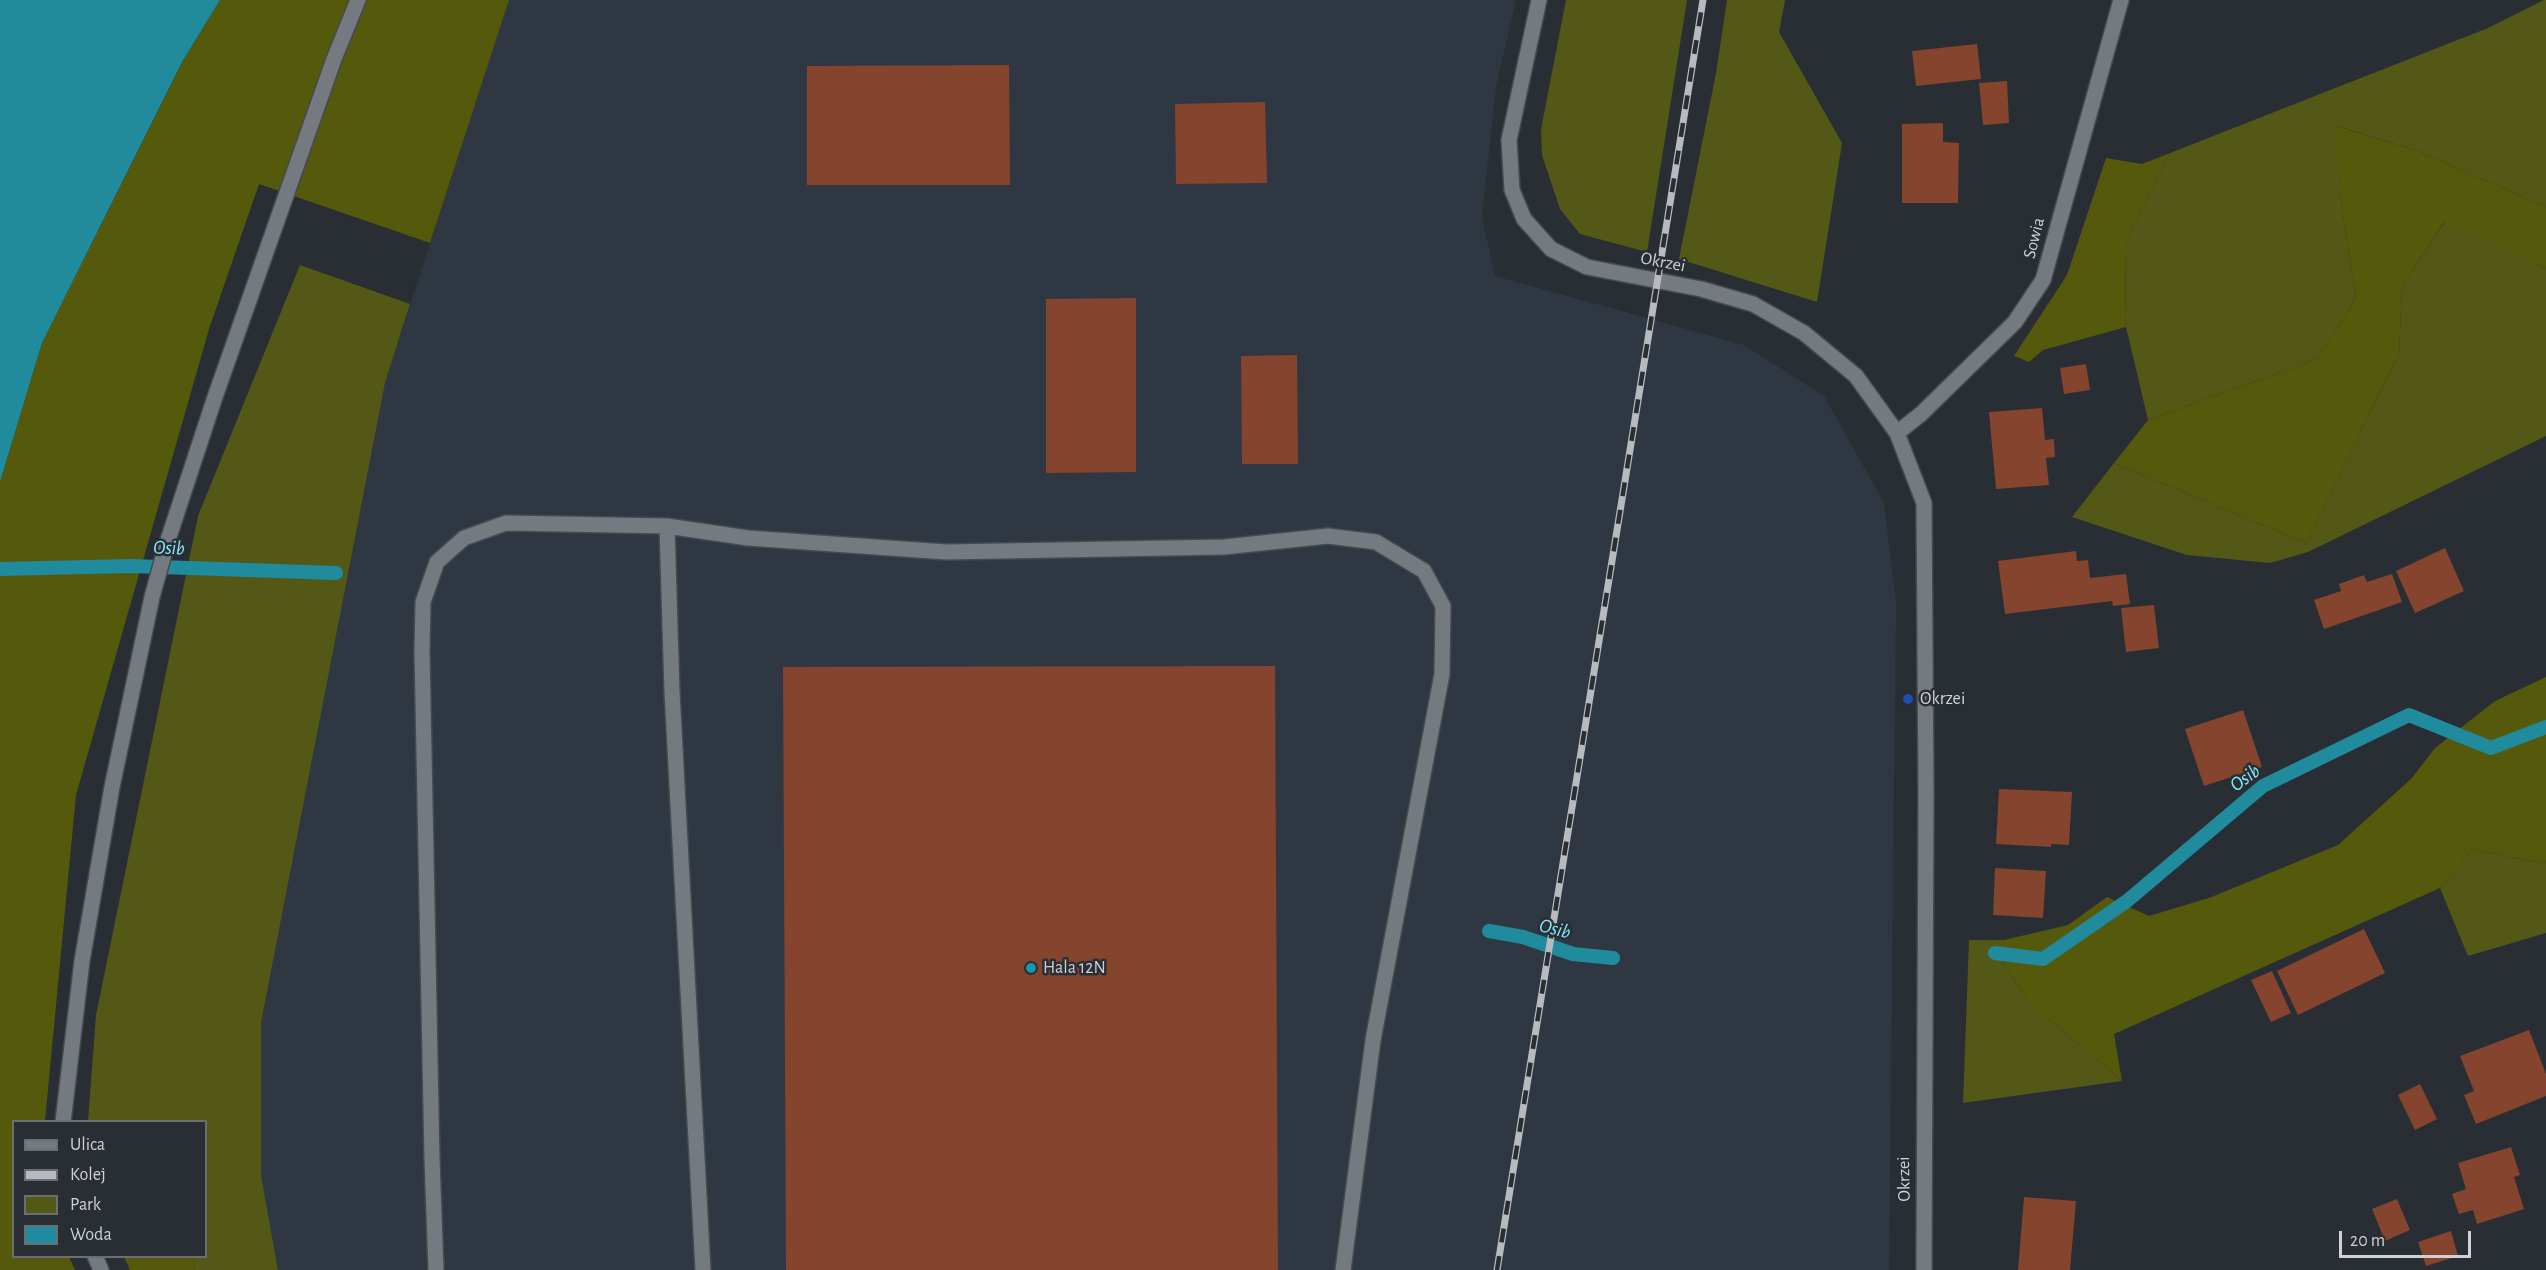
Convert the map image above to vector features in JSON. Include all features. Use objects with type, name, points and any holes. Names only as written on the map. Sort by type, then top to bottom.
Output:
[{"type":"street","points":[[63,1120],[82,961],[112,787],[152,597],[167,543],[215,397],[334,59],[358,0]]},
{"type":"street","name":"Okrzei","points":[[1539,0],[1509,140],[1512,190],[1524,219],[1551,249],[1587,267],[1701,289],[1752,304],[1804,333],[1856,376],[1897,433],[1924,503],[1926,783],[1924,1270]]},
{"type":"street","name":"Sowia","points":[[1897,433],[1921,414],[2015,322],[2043,279],[2121,0]]},
{"type":"street","points":[[436,1270],[430,1088],[422,663],[423,602],[437,562],[464,538],[506,523],[667,526],[748,538],[946,552],[1224,547],[1328,536],[1376,542],[1424,571],[1443,606],[1442,674],[1373,1040],[1343,1270]]},
{"type":"street","points":[[667,526],[672,692],[704,1270]]},
{"type":"shaded area","points":[[220,0],[509,0],[430,243],[259,184],[209,329],[76,795],[45,1120],[12,1120],[12,1258],[69,1258],[75,1270],[0,1270],[0,482],[42,343],[182,62]]},
{"type":"shaded area","points":[[509,0],[1516,0],[1496,87],[1482,217],[1495,276],[1744,345],[1824,396],[1884,503],[1896,603],[1889,1270],[278,1270],[261,1175],[261,1023],[385,383]]},
{"type":"shaded area","points":[[2336,126],[2418,151],[2546,207],[2546,269],[2445,221],[2402,286],[2399,354],[2306,543],[2114,463],[2148,420],[2317,359],[2356,298],[2341,202]]},
{"type":"shaded area","points":[[2170,153],[2125,244],[2126,327],[2043,350],[2029,362],[2014,356],[2067,275],[2106,158],[2142,164]]},
{"type":"shaded area","points":[[2546,677],[2546,861],[2541,863],[2472,849],[2440,888],[2114,1034],[2122,1081],[2028,1001],[1988,940],[2004,940],[2068,925],[2107,897],[2149,916],[2209,898],[2338,845],[2412,778],[2435,748],[2495,701]]},
{"type":"shaded area","points":[[124,1258],[193,1258],[195,1270],[130,1270]]},
{"type":"green space","points":[[1566,0],[1687,0],[1647,252],[1580,234],[1560,209],[1542,155],[1541,129]]},
{"type":"green space","points":[[1727,0],[1785,0],[1779,32],[1842,143],[1817,302],[1679,259],[1716,73]]},
{"type":"green space","points":[[2546,0],[2546,207],[2418,151],[2337,126],[2341,202],[2356,298],[2317,359],[2148,420],[2126,327],[2125,244],[2170,153],[2488,28]]},
{"type":"green space","points":[[2446,220],[2546,269],[2546,436],[2308,552],[2270,563],[2187,555],[2072,517],[2114,463],[2306,543],[2399,354],[2402,286]]},
{"type":"green space","points":[[300,265],[410,304],[385,383],[261,1023],[261,1175],[278,1270],[195,1270],[193,1258],[207,1258],[207,1120],[88,1120],[96,1015],[198,516]]},
{"type":"green space","points":[[2472,849],[2541,863],[2546,861],[2546,933],[2468,956],[2440,888]]},
{"type":"green space","points":[[1969,940],[1988,940],[2028,1001],[2122,1081],[1963,1103]]},
{"type":"water","points":[[0,0],[220,0],[182,62],[42,343],[0,482]]},
{"type":"building","points":[[1977,44],[1981,79],[1916,86],[1912,51]]},
{"type":"building","points":[[1009,65],[1010,185],[807,185],[807,66]]},
{"type":"building","points":[[2007,81],[2009,123],[1983,125],[1979,83]]},
{"type":"building","points":[[1265,102],[1267,183],[1176,184],[1175,104]]},
{"type":"building","points":[[1943,123],[1943,142],[1959,143],[1958,203],[1902,203],[1902,124]]},
{"type":"building","points":[[1136,298],[1136,472],[1046,473],[1046,299]]},
{"type":"building","points":[[1297,355],[1298,464],[1242,464],[1241,356]]},
{"type":"building","points":[[2086,364],[2090,390],[2064,394],[2060,368]]},
{"type":"building","points":[[2042,408],[2045,440],[2054,439],[2055,457],[2046,458],[2049,485],[1996,489],[1989,412]]},
{"type":"building","points":[[2445,548],[2464,591],[2415,613],[2396,571]]},
{"type":"building","points":[[2076,551],[2077,561],[2088,560],[2090,578],[2126,574],[2130,604],[2113,606],[2112,601],[2005,614],[1998,561]]},
{"type":"building","points":[[2392,574],[2402,602],[2324,629],[2314,600],[2341,591],[2339,584],[2364,575],[2367,582]]},
{"type":"building","points":[[2154,605],[2159,648],[2126,652],[2121,608]]},
{"type":"building","name":"Hala 12N","points":[[1275,666],[1278,1270],[786,1270],[783,667]]},
{"type":"building","points":[[2243,710],[2262,767],[2204,786],[2185,729]]},
{"type":"building","points":[[1999,789],[2072,792],[2069,845],[2051,844],[2051,847],[1996,844]]},
{"type":"building","points":[[1995,868],[2046,871],[2043,918],[1993,915]]},
{"type":"building","points":[[2364,929],[2385,973],[2298,1015],[2277,971]]},
{"type":"building","points":[[2272,971],[2291,1013],[2271,1022],[2251,980]]},
{"type":"building","points":[[2529,1030],[2546,1074],[2546,1096],[2476,1124],[2464,1095],[2474,1091],[2460,1056]]},
{"type":"building","points":[[2420,1084],[2437,1119],[2415,1130],[2398,1095]]},
{"type":"building","points":[[2511,1147],[2520,1175],[2514,1177],[2524,1209],[2477,1224],[2473,1210],[2459,1214],[2452,1194],[2466,1189],[2458,1163]]},
{"type":"building","points":[[2024,1197],[2076,1201],[2070,1270],[2018,1270]]},
{"type":"building","points":[[2397,1199],[2410,1230],[2385,1241],[2372,1209]]},
{"type":"building","points":[[2451,1231],[2458,1256],[2426,1266],[2418,1242]]},
{"type":"waterway","name":"Osib","points":[[0,569],[131,566],[336,573]]},
{"type":"waterway","name":"Osib","points":[[1995,953],[2043,959],[2127,901],[2263,786],[2409,715],[2491,748],[2546,727]]},
{"type":"waterway","name":"Osib","points":[[1489,931],[1523,937],[1573,954],[1613,958]]},
{"type":"railway","points":[[1497,1270],[1703,0]]},
{"type":"place","name":"Okrzei","points":[[1908,699]]},
{"type":"place","name":"Hala 12N","points":[[1031,968]]}]
